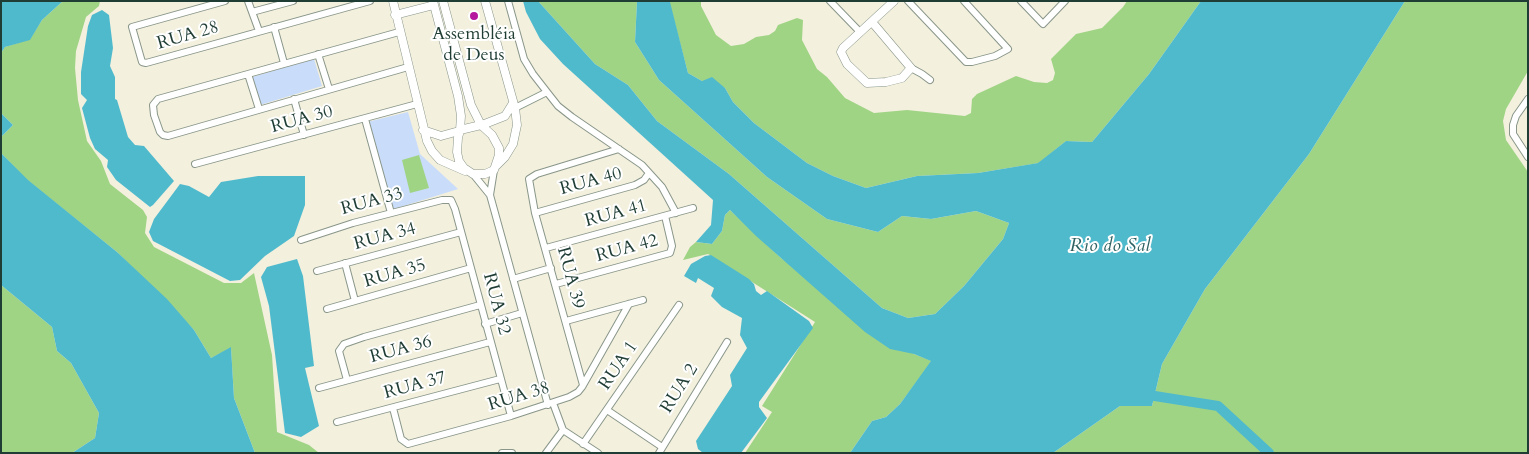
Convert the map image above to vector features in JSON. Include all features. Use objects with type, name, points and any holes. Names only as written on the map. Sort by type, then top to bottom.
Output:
[{"type":"street","name":"RUA 28","points":[[225,1],[132,27],[142,62],[157,60],[370,1]]},
{"type":"street","points":[[248,1],[259,31]]},
{"type":"street","points":[[252,12],[293,1]]},
{"type":"street","points":[[393,1],[423,130],[432,151],[445,164],[473,174],[482,174],[494,169],[508,153],[515,138],[517,125],[514,106],[485,1]]},
{"type":"street","points":[[443,1],[470,105],[481,125],[492,135],[499,148],[490,195]]},
{"type":"street","points":[[508,1],[524,59],[532,74],[558,106],[638,161],[662,187],[676,213]]},
{"type":"street","points":[[830,1],[860,32]]},
{"type":"street","points":[[908,1],[964,61],[970,63],[995,56],[1008,49],[964,1]]},
{"type":"street","points":[[1022,1],[1043,24],[1065,1]]},
{"type":"street","points":[[890,2],[841,52],[847,64],[865,82],[877,84],[897,80],[905,76],[911,68]]},
{"type":"street","points":[[395,15],[433,3],[458,96],[461,116],[457,148],[459,161],[464,168],[473,174],[490,195],[522,314],[550,404],[563,430],[598,453]]},
{"type":"street","points":[[872,22],[911,68],[930,80]]},
{"type":"street","points":[[274,27],[284,63]]},
{"type":"street","points":[[399,32],[156,100],[153,107],[157,126],[162,134],[168,136],[408,67]]},
{"type":"street","points":[[318,54],[330,89]]},
{"type":"street","points":[[248,74],[259,109]]},
{"type":"street","points":[[423,130],[441,136],[481,125],[505,116],[514,106],[547,92]]},
{"type":"street","points":[[294,99],[304,135]]},
{"type":"street","points":[[1526,152],[1513,134],[1512,125],[1527,101]]},
{"type":"street","name":"RUA 30","points":[[195,164],[417,104]]},
{"type":"street","points":[[365,119],[391,213]]},
{"type":"street","name":"RUA 40","points":[[529,177],[619,149]]},
{"type":"street","name":"RUA 40","points":[[536,213],[634,185],[642,182],[649,173]]},
{"type":"street","name":"RUA 39","points":[[529,177],[536,213],[584,385]]},
{"type":"street","name":"RUA 33","points":[[301,240],[335,228],[446,199],[450,200]]},
{"type":"street","name":"RUA 32","points":[[450,200],[511,416]]},
{"type":"street","name":"RUA 41","points":[[546,248],[693,208]]},
{"type":"street","name":"RUA 42","points":[[556,284],[670,253],[672,246],[665,216]]},
{"type":"street","name":"RUA 34","points":[[317,271],[460,232]]},
{"type":"street","points":[[345,263],[355,301]]},
{"type":"street","name":"RUA 35","points":[[327,309],[470,268]]},
{"type":"street","points":[[513,278],[551,268]]},
{"type":"street","points":[[566,322],[643,300]]},
{"type":"street","name":"RUA 38","points":[[393,408],[401,439],[408,444],[511,416],[574,395],[584,385],[629,304]]},
{"type":"street","name":"RUA 1","points":[[583,444],[679,304]]},
{"type":"street","name":"RUA 36","points":[[347,380],[339,352],[345,343],[364,336],[480,305]]},
{"type":"street","points":[[485,324],[522,314]]},
{"type":"street","name":"RUA 36","points":[[319,388],[490,342]]},
{"type":"street","name":"RUA 2","points":[[660,450],[727,342]]},
{"type":"street","name":"RUA 37","points":[[337,422],[500,379]]},
{"type":"street","points":[[607,410],[660,450]]},
{"type":"street","points":[[546,453],[563,430]]},
{"type":"street","points":[[502,453],[512,453]]},
{"type":"shaded area","points":[[314,59],[322,86],[260,105],[252,77]]},
{"type":"shaded area","points":[[408,112],[420,154],[458,189],[391,210],[367,122]]},
{"type":"green space","points":[[63,1],[100,1],[99,6],[86,17],[76,51],[75,68],[78,100],[87,141],[101,161],[110,184],[143,210],[147,217],[145,233],[154,247],[224,283],[241,283],[254,273],[272,355],[277,432],[309,445],[319,453],[255,453],[234,398],[231,348],[211,358],[194,330],[117,252],[27,180],[1,153],[1,137],[13,125],[1,113],[1,53],[5,47],[30,39],[42,20]]},
{"type":"green space","points":[[538,1],[637,1],[635,42],[659,80],[767,177],[827,219],[878,232],[902,216],[931,219],[976,211],[1009,223],[1003,239],[964,286],[935,314],[908,318],[882,308],[729,174],[657,121],[628,85],[595,64]]},
{"type":"green space","points":[[669,1],[701,1],[701,6],[716,35],[731,46],[744,44],[756,37],[769,35],[775,31],[778,25],[797,18],[803,20],[802,40],[817,69],[827,77],[845,98],[874,113],[907,110],[965,116],[971,113],[972,99],[977,94],[1016,76],[1034,82],[1047,83],[1053,80],[1055,73],[1051,59],[1076,34],[1102,28],[1127,1],[1201,1],[1149,74],[1092,142],[1066,141],[1039,163],[978,173],[917,176],[866,188],[833,176],[807,163],[754,123],[733,102],[725,88],[702,81],[688,73]]},
{"type":"green space","points":[[1405,1],[1528,1],[1528,71],[1506,109],[1503,121],[1506,140],[1528,172],[1528,453],[1053,453],[1120,406],[1152,406],[1162,364],[1205,289],[1309,154]]},
{"type":"green space","points":[[419,155],[429,188],[410,193],[402,160]]},
{"type":"green space","points":[[730,210],[781,258],[914,354],[932,361],[900,404],[886,417],[872,421],[850,453],[745,453],[772,412],[762,406],[815,322],[708,254],[683,260],[690,247],[696,242],[712,244],[722,231],[725,215]]},
{"type":"green space","points":[[1,285],[52,327],[57,351],[71,363],[99,413],[95,438],[72,453],[1,453]]},
{"type":"water","points":[[1,1],[63,1],[42,20],[30,40],[5,47],[1,53]]},
{"type":"water","name":"Rio do Sal","points":[[523,1],[538,1],[595,64],[628,85],[657,121],[729,174],[882,308],[908,318],[935,314],[964,286],[1003,239],[1009,223],[976,211],[931,219],[902,216],[878,232],[827,219],[767,177],[659,80],[635,42],[637,1],[670,2],[688,73],[702,81],[712,77],[725,88],[733,102],[754,123],[807,163],[833,176],[866,188],[917,176],[978,173],[1038,163],[1066,141],[1092,142],[1149,74],[1201,1],[1405,1],[1309,154],[1205,289],[1162,364],[1152,406],[1120,406],[1053,453],[850,453],[872,421],[886,417],[900,404],[931,361],[914,354],[890,349],[865,332],[756,236],[730,210],[725,215],[722,231],[712,244],[696,242],[711,225],[713,200],[563,64],[540,39],[526,12]]},
{"type":"water","points":[[102,10],[109,15],[113,48],[110,66],[115,77],[115,99],[117,100],[128,137],[135,145],[144,146],[174,181],[150,207],[116,180],[107,167],[108,160],[95,149],[90,138],[82,108],[87,100],[81,94],[81,72],[88,26],[92,15]]},
{"type":"water","points":[[1,113],[13,125],[1,137]]},
{"type":"water","points":[[1,153],[28,180],[117,252],[167,299],[194,330],[211,358],[231,347],[234,398],[255,453],[72,453],[95,438],[99,413],[71,363],[57,351],[52,327],[1,285]]},
{"type":"water","points":[[258,176],[305,176],[305,205],[294,236],[265,256],[240,280],[230,281],[153,241],[149,232],[154,219],[180,184],[189,186],[209,197],[221,182]]},
{"type":"water","points":[[711,255],[749,279],[754,284],[756,291],[761,295],[767,291],[809,321],[813,328],[759,402],[759,407],[767,418],[741,453],[703,453],[698,449],[696,441],[732,386],[730,375],[747,348],[740,335],[742,318],[722,307],[711,296],[714,288],[698,278],[696,283],[684,276],[691,264],[705,256]]},
{"type":"water","points":[[297,259],[303,276],[314,366],[305,368],[319,426],[301,437],[285,433],[269,306],[261,277],[267,267]]},
{"type":"waterway","points":[[1142,394],[1218,406],[1269,453]]},
{"type":"place","name":"Assembléia de Deus","points":[[474,16]]}]
